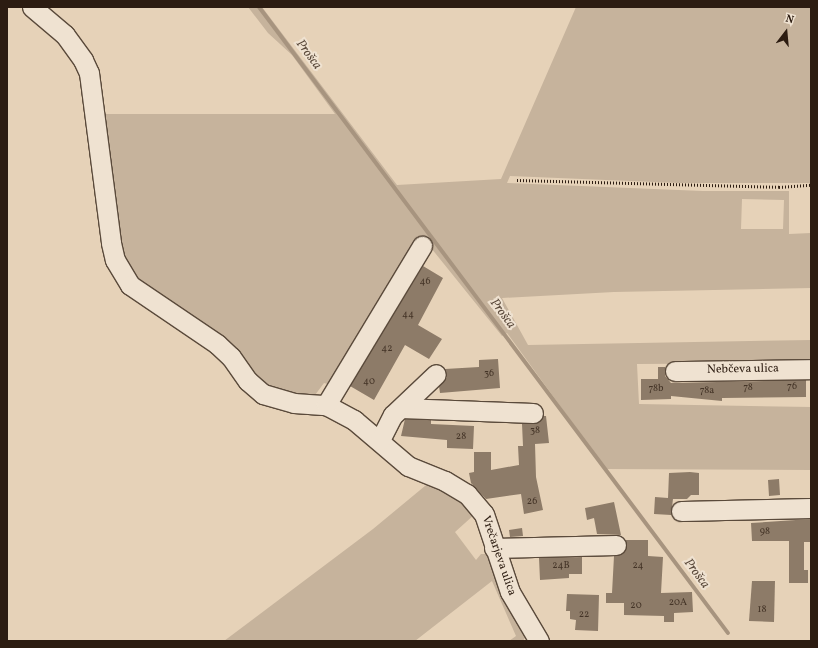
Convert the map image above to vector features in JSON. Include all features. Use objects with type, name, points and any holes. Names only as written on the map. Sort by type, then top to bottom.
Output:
[{"type":"street","name":"Vrečarjeva ulica","points":[[32,7],[65,35],[83,60],[89,73],[111,243],[115,260],[123,275],[142,296],[217,344],[231,357],[248,381],[263,394],[294,403],[326,405],[354,420],[380,440],[408,466],[445,481],[467,494],[478,505],[484,514],[494,548],[510,592],[522,616],[539,641]]},
{"type":"street","points":[[326,405],[422,246]]},
{"type":"street","name":"Nebčeva ulica","points":[[675,371],[811,369]]},
{"type":"street","points":[[380,440],[390,421],[401,408],[436,374]]},
{"type":"street","points":[[401,408],[533,413]]},
{"type":"street","points":[[681,510],[811,508]]},
{"type":"street","points":[[494,548],[616,546]]},
{"type":"path","points":[[518,180],[779,187],[811,185]]},
{"type":"shaded area","points":[[248,7],[262,7],[397,185],[501,179],[576,7],[811,7],[811,183],[678,183],[510,176],[507,183],[703,191],[789,191],[789,234],[811,233],[811,288],[614,292],[502,298],[528,345],[811,340],[811,363],[637,364],[639,404],[811,407],[811,470],[606,469],[507,333],[502,336],[423,238],[334,386],[324,383],[315,395],[271,394],[125,272],[99,114],[335,114],[292,55],[268,33]],"holes":[[[742,199],[784,200],[783,229],[741,229]]]},
{"type":"shaded area","points":[[431,481],[451,489],[475,514],[455,532],[476,560],[481,554],[489,554],[526,636],[523,641],[509,641],[516,636],[492,581],[415,641],[224,641],[373,529]]},
{"type":"building","points":[[423,266],[443,278],[418,325],[442,339],[429,359],[405,345],[374,400],[350,386]]},
{"type":"building","points":[[498,359],[500,388],[440,393],[439,386],[447,377],[445,369],[479,367],[479,360]]},
{"type":"building","points":[[658,367],[665,367],[665,376],[671,383],[806,380],[806,397],[722,398],[722,401],[671,396],[671,399],[641,400],[641,379],[658,379]]},
{"type":"building","points":[[543,416],[546,416],[549,443],[535,444],[536,477],[543,510],[524,514],[521,494],[486,499],[471,483],[469,473],[474,472],[474,452],[491,452],[491,470],[519,465],[518,446],[523,446],[522,424],[538,423]]},
{"type":"building","points":[[405,419],[431,420],[431,424],[474,426],[473,449],[447,448],[447,440],[401,436]]},
{"type":"building","points":[[669,473],[699,473],[699,495],[691,495],[687,499],[673,499],[671,515],[654,514],[655,497],[668,498]]},
{"type":"building","points":[[779,479],[780,495],[769,496],[768,480]]},
{"type":"building","points":[[614,502],[621,535],[597,534],[594,518],[587,520],[585,508]]},
{"type":"building","points":[[811,519],[811,542],[804,542],[804,570],[808,570],[808,583],[789,583],[789,541],[752,541],[751,523]]},
{"type":"building","points":[[522,528],[523,536],[510,537],[509,530]]},
{"type":"building","points":[[626,540],[648,540],[648,556],[663,557],[661,593],[692,592],[693,612],[674,613],[674,622],[664,622],[664,616],[624,615],[624,603],[606,603],[606,593],[612,593],[614,556],[625,551]]},
{"type":"building","points":[[582,557],[582,574],[569,574],[569,578],[540,580],[539,558]]},
{"type":"building","points":[[752,581],[775,581],[774,622],[749,621]]},
{"type":"building","points":[[567,594],[599,595],[598,631],[575,630],[576,620],[570,619],[570,611],[566,611]]},
{"type":"waterway","name":"Prošca","points":[[259,7],[728,633]]}]
